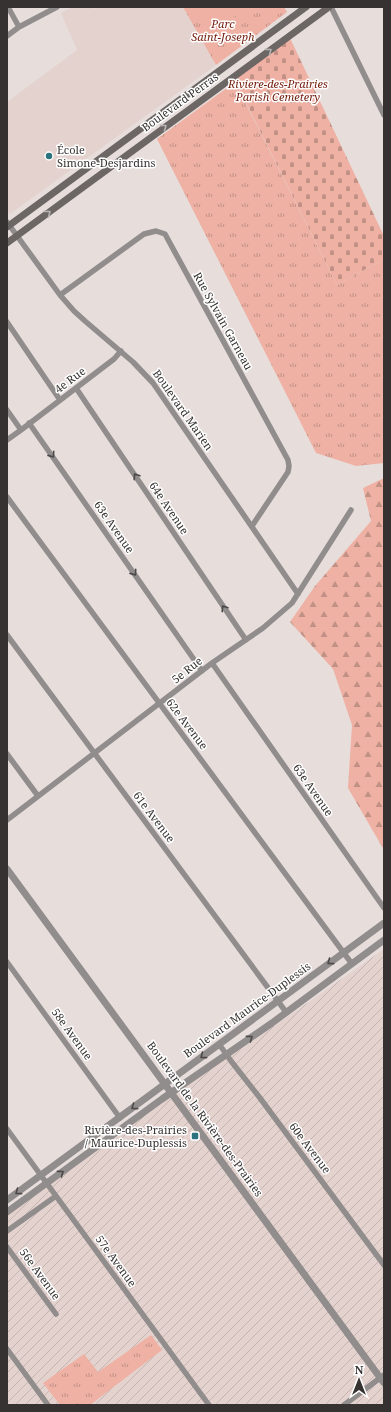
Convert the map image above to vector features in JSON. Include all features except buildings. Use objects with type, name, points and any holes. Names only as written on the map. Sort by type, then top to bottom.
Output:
[{"type":"main road","name":"Boulevard Perras","points":[[8,224],[306,7]]},
{"type":"main road","name":"Boulevard Perras","points":[[7,243],[330,7]]},
{"type":"street","points":[[8,7],[19,27]]},
{"type":"street","points":[[7,36],[19,27],[57,7]]},
{"type":"street","points":[[330,7],[384,115]]},
{"type":"street","name":"Boulevard Marien","points":[[8,224],[23,241],[60,295],[84,321],[121,351],[153,383],[298,594]]},
{"type":"street","name":"Rue Sylvain Garneau","points":[[60,295],[144,234],[156,231],[165,234],[288,460],[288,472],[252,526]]},
{"type":"street","points":[[7,322],[60,400]]},
{"type":"street","name":"4e Rue","points":[[29,423],[114,359],[121,351]]},
{"type":"street","name":"64e Avenue","points":[[76,388],[246,640]]},
{"type":"street","points":[[7,410],[21,430]]},
{"type":"street","points":[[7,440],[29,423]]},
{"type":"street","name":"63e Avenue","points":[[29,423],[202,671]]},
{"type":"street","name":"62e Avenue","points":[[7,497],[352,964]]},
{"type":"street","name":"5e Rue","points":[[7,820],[212,663],[246,640],[292,603],[351,510]]},
{"type":"street","name":"61e Avenue","points":[[7,635],[286,1012]]},
{"type":"street","name":"63e Avenue","points":[[212,663],[384,908]]},
{"type":"street","points":[[7,754],[38,796]]},
{"type":"street","name":"Boulevard de la Rivière-des-Prairies","points":[[7,869],[383,1379]]},
{"type":"street","name":"Boulevard Maurice-Duplessis","points":[[7,1200],[384,923]]},
{"type":"street","points":[[7,1212],[172,1092],[227,1055],[384,940]]},
{"type":"street","name":"58e Avenue","points":[[7,962],[120,1118]]},
{"type":"street","name":"60e Avenue","points":[[219,1044],[384,1265]]},
{"type":"street","name":"57e Avenue","points":[[7,1129],[209,1405]]},
{"type":"street","points":[[7,1231],[56,1196]]},
{"type":"street","name":"56e Avenue","points":[[7,1247],[56,1314]]},
{"type":"street","points":[[7,1349],[48,1405]]},
{"type":"street","points":[[344,1405],[383,1379]]},
{"type":"shaded area","name":"École Simone-Desjardins","points":[[73,7],[93,7],[95,9],[99,7],[183,7],[216,65],[10,214],[7,211],[7,102],[77,50],[61,13]]},
{"type":"shaded area","points":[[384,949],[384,1405],[7,1405],[7,1212],[221,1061],[243,1048]]},
{"type":"green space","name":"Parc Saint-Joseph","points":[[183,7],[284,7],[287,12],[216,65]]},
{"type":"green space","points":[[196,7],[253,7],[229,19],[231,23],[215,30],[200,24],[193,9]]},
{"type":"green space","name":"Riviere-des-Prairies Parish Cemetery","points":[[289,36],[384,236],[384,259],[337,285],[233,77]]},
{"type":"green space","points":[[235,82],[337,285],[384,259],[384,463],[356,466],[316,453],[157,139]]},
{"type":"green space","points":[[384,478],[384,850],[348,788],[352,725],[333,669],[290,622],[315,586],[371,521],[363,488]]},
{"type":"green space","points":[[151,1335],[162,1350],[90,1405],[60,1405],[43,1383],[84,1354],[98,1372]]},
{"type":"place","name":"École Simone-Desjardins","points":[[49,156]]},
{"type":"place","name":"Rivière-des-Prairies / Maurice-Duplessis","points":[[195,1136]]}]
